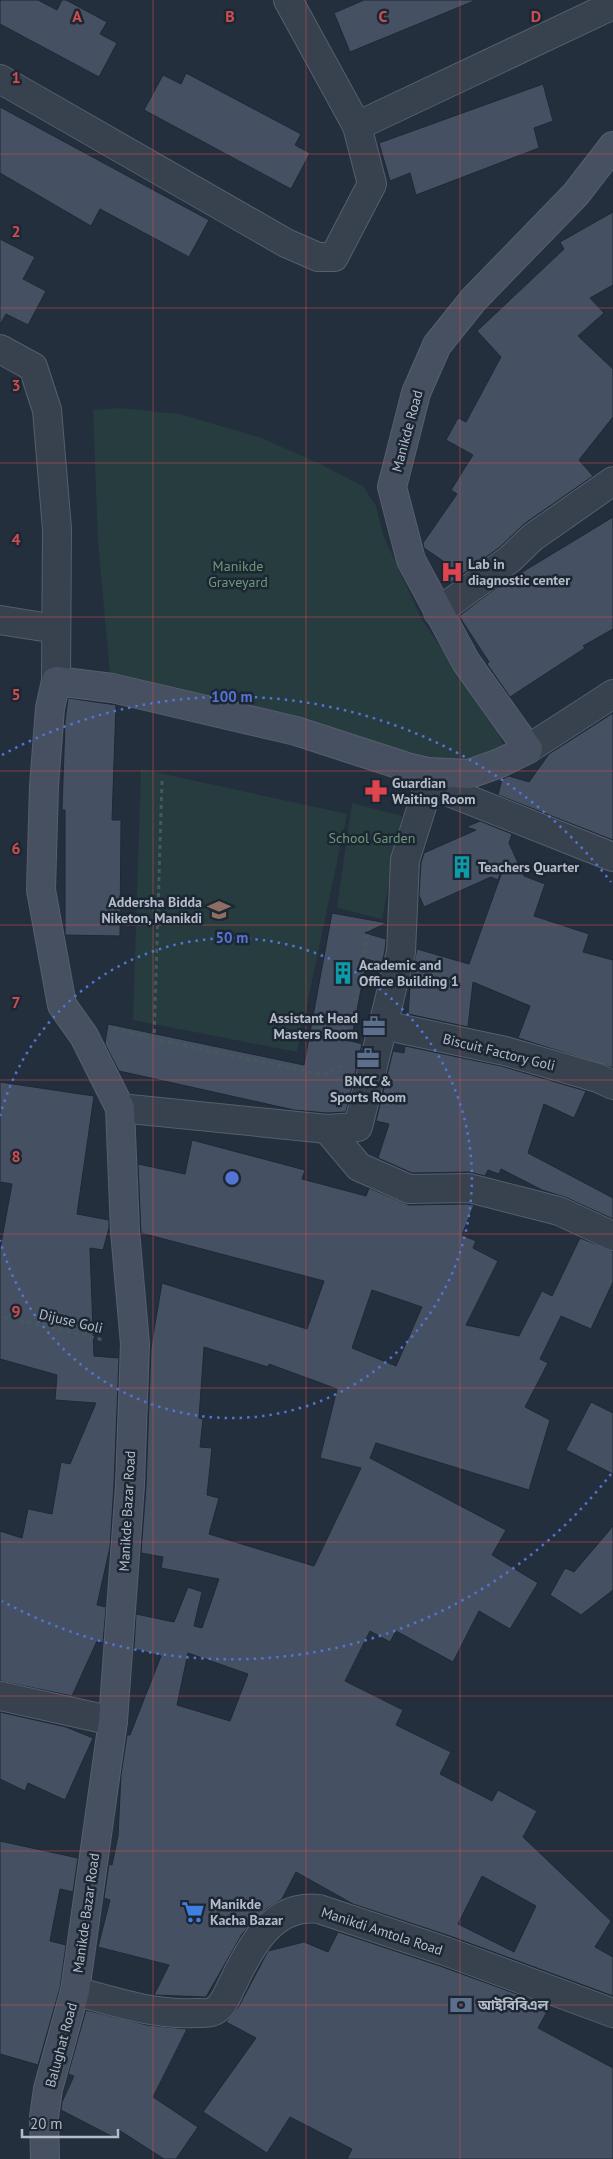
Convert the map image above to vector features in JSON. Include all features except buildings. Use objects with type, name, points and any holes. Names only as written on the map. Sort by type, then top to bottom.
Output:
[{"type":"street","points":[[0,79],[286,243],[318,256],[334,257],[372,184],[357,126],[288,0]]},
{"type":"street","points":[[357,126],[613,5]]},
{"type":"street","name":"Manikde Road","points":[[528,749],[466,662],[410,560],[392,487],[416,393],[437,344],[474,299],[576,194],[613,146]]},
{"type":"street","points":[[0,349],[33,367],[47,410],[57,530],[56,681],[112,688],[296,731],[407,767],[428,778],[613,857]]},
{"type":"street","points":[[438,612],[510,559],[533,537],[613,481]]},
{"type":"street","points":[[0,620],[56,629]]},
{"type":"street","name":"Manikde Bazar Road","points":[[56,681],[50,708],[44,786],[41,890],[62,1004],[84,1036],[120,1108],[125,1231],[135,1344],[130,1485],[113,1721],[75,1991]]},
{"type":"street","points":[[428,778],[469,774],[500,763],[528,749],[613,694]]},
{"type":"street","points":[[120,1108],[327,1129],[358,1127],[401,952],[405,860],[428,778]]},
{"type":"street","name":"Biscuit Factory Goli","points":[[384,1025],[505,1052],[598,1078],[613,1085]]},
{"type":"street","points":[[327,1129],[359,1167],[409,1189],[469,1188],[559,1211],[613,1236]]},
{"type":"street","points":[[0,1696],[113,1721]]},
{"type":"street","name":"Manikdi Amtola Road","points":[[75,1991],[162,2013],[182,2014],[214,2011],[223,2003],[253,1944],[272,1923],[289,1912],[307,1908],[319,1910],[445,1951],[613,2013]]},
{"type":"street","name":"Balughat Road","points":[[46,2159],[44,2117],[48,2089],[75,1991]]},
{"type":"path","points":[[154,1039],[162,781]]},
{"type":"path","points":[[354,1010],[371,918]]},
{"type":"path","points":[[110,1027],[154,1039],[323,1075],[341,1067],[343,1061]]},
{"type":"path","name":"Dijuse Goli","points":[[4,1317],[102,1339],[135,1344]]},
{"type":"green space","name":"Manikde Graveyard","points":[[120,408],[179,414],[259,437],[316,462],[363,486],[376,506],[384,537],[422,620],[498,731],[508,759],[487,780],[111,685],[98,541],[93,410]]},
{"type":"green space","points":[[141,769],[347,814],[297,1052],[133,1020]]},
{"type":"green space","name":"School Garden","points":[[352,803],[402,816],[382,919],[337,908]]},
{"type":"place","name":"Lab in diagnostic center","points":[[452,572]]},
{"type":"place","name":"Guardian Waiting Room","points":[[376,791]]},
{"type":"place","name":"Teachers Quarter","points":[[462,867]]},
{"type":"place","name":"Addersha Bidda Niketon, Manikdi","points":[[219,910]]},
{"type":"place","name":"Academic and Office Building 1","points":[[343,973]]},
{"type":"place","name":"Assistant Head Masters Room","points":[[374,1026]]},
{"type":"place","name":"BNCC & Sports Room","points":[[368,1058]]},
{"type":"place","name":"Manikde Kacha Bazar","points":[[193,1912]]},
{"type":"place","name":"আইবিবিএল","points":[[461,2005]]}]
